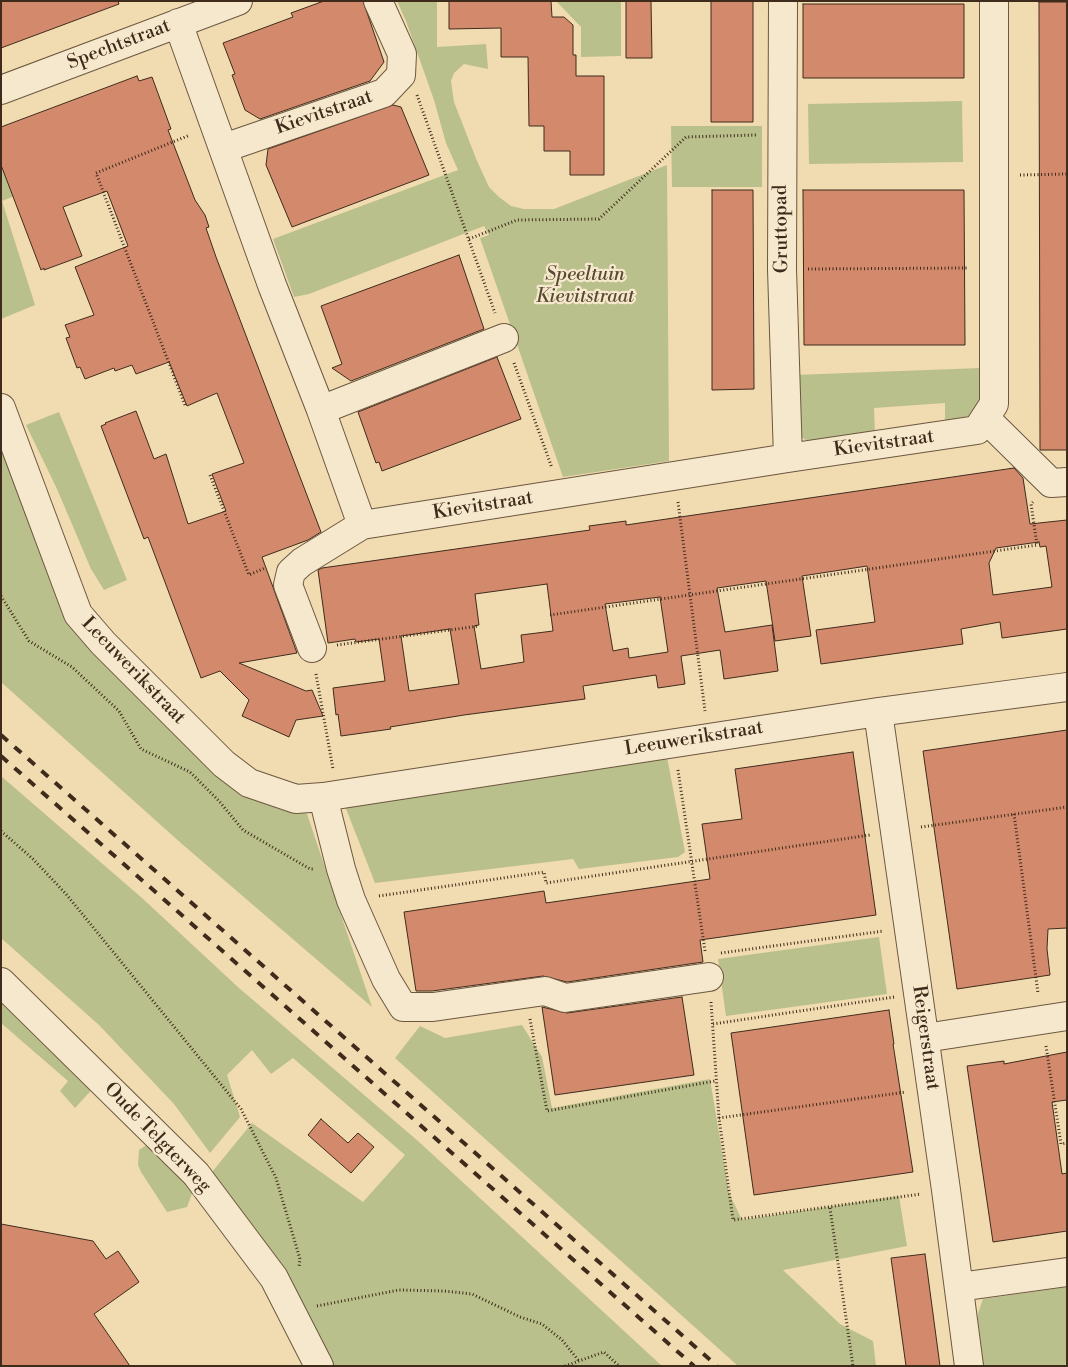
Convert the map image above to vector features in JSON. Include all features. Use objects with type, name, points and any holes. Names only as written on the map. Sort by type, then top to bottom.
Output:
[{"type":"street","name":"Spechtstraat","points":[[1,90],[238,1]]},
{"type":"street","points":[[378,1],[402,54]]},
{"type":"street","name":"Gruttopad","points":[[783,1],[782,269],[788,458]]},
{"type":"street","points":[[994,1],[994,404],[985,418],[1059,483]]},
{"type":"street","points":[[178,23],[272,285],[321,410],[362,525]]},
{"type":"street","name":"Kievitstraat","points":[[219,137],[384,93],[401,75],[402,54]]},
{"type":"street","points":[[321,410],[504,338]]},
{"type":"street","name":"Leeuwerikstraat","points":[[1,408],[78,614],[103,643],[224,764],[249,783],[296,799],[330,796],[878,712],[1067,687]]},
{"type":"street","name":"Kievitstraat","points":[[290,574],[302,562],[362,525],[977,430],[985,418]]},
{"type":"street","points":[[290,574],[288,585],[312,648]]},
{"type":"street","name":"Reigerstraat","points":[[878,712],[960,1287],[969,1366]]},
{"type":"street","points":[[330,796],[341,869],[351,900],[386,979],[403,1007],[433,1008],[545,991],[565,998],[707,966]]},
{"type":"street","name":"Oude Telgterweg","points":[[1,982],[196,1174],[274,1278],[319,1366]]},
{"type":"street","points":[[925,1038],[1054,1018]]},
{"type":"street","points":[[960,1287],[1067,1272]]},
{"type":"path","points":[[402,54],[562,494]]},
{"type":"path","points":[[469,239],[517,220],[599,219],[686,137],[782,135]]},
{"type":"path","points":[[185,405],[96,173],[219,137]]},
{"type":"path","points":[[994,175],[1067,174]]},
{"type":"path","points":[[782,269],[995,268]]},
{"type":"path","points":[[210,475],[249,575],[268,567],[290,574]]},
{"type":"path","points":[[675,477],[708,737]]},
{"type":"path","points":[[550,615],[1037,544],[1031,504],[1059,483]]},
{"type":"path","points":[[1,596],[29,642],[72,667],[118,711],[141,749],[190,772],[220,801],[243,830],[310,869],[341,869]]},
{"type":"path","points":[[330,796],[312,648],[480,626]]},
{"type":"path","points":[[674,742],[707,966],[719,1118],[733,1220],[830,1208],[946,1190]]},
{"type":"path","points":[[351,900],[544,872],[546,883],[1067,806]]},
{"type":"path","points":[[1014,814],[1054,1018],[1061,1144],[1067,1143]]},
{"type":"path","points":[[1,831],[33,858],[66,894],[241,1109],[276,1178],[300,1259],[297,1285],[291,1310],[399,1290],[472,1294],[520,1317],[542,1324],[562,1340],[579,1360]]},
{"type":"path","points":[[707,966],[909,928]]},
{"type":"path","points":[[525,994],[547,1111],[716,1081]]},
{"type":"path","points":[[713,1024],[919,994]]},
{"type":"path","points":[[719,1118],[932,1088]]},
{"type":"path","points":[[830,1208],[853,1366]]},
{"type":"path","points":[[565,1366],[604,1352],[619,1366]]},
{"type":"green space","name":"Speeltuin Kievitstraat","points":[[397,1],[437,1],[437,47],[486,44],[488,69],[464,64],[454,73],[451,81],[454,102],[489,187],[511,206],[524,209],[554,209],[667,165],[669,461],[563,477],[480,238],[489,235],[484,226],[309,294],[294,297],[273,239],[458,170],[446,143],[434,100]]},
{"type":"green space","points":[[556,1],[621,1],[621,56],[581,57],[581,27]]},
{"type":"green space","points":[[962,101],[963,162],[809,164],[808,104]]},
{"type":"green space","points":[[671,126],[762,126],[762,187],[672,187]]},
{"type":"green space","points":[[1,141],[22,193],[2,201],[35,305],[1,319]]},
{"type":"green space","points":[[981,368],[982,399],[969,418],[945,422],[945,403],[874,408],[875,434],[807,441],[795,432],[794,375]]},
{"type":"green space","points":[[59,412],[127,580],[104,590],[91,569],[57,489],[26,425]]},
{"type":"green space","points":[[1,450],[47,568],[280,803],[307,814],[372,1007],[182,844],[1,682]]},
{"type":"green space","points":[[667,757],[685,852],[678,857],[579,869],[573,859],[375,883],[345,806]]},
{"type":"green space","points":[[1,776],[142,898],[239,988],[418,1141],[662,1366],[330,1366],[292,1283],[272,1258],[212,1172],[252,1123],[363,1202],[405,1155],[293,1058],[271,1074],[252,1050],[227,1075],[240,1117],[210,1153],[174,1104],[99,1025],[1,938]]},
{"type":"green space","points":[[879,937],[887,994],[726,1016],[718,959]]},
{"type":"green space","points":[[1,998],[97,1084],[75,1108],[60,1091],[68,1081],[1,1023]]},
{"type":"green space","points":[[522,1025],[542,1057],[552,1108],[710,1079],[729,1193],[742,1220],[899,1196],[907,1246],[783,1270],[840,1324],[873,1341],[876,1366],[738,1366],[395,1058],[420,1026],[445,1038]]},
{"type":"green space","points":[[148,1144],[160,1149],[193,1191],[187,1207],[167,1212],[141,1172],[138,1165],[139,1150]]},
{"type":"green space","points":[[1067,1287],[1067,1357],[1065,1366],[981,1366],[977,1326],[978,1313],[983,1299]]},
{"type":"building","points":[[1,1],[118,1],[119,4],[1,48]]},
{"type":"building","points":[[324,1],[363,1],[384,62],[370,81],[260,119],[245,110],[232,75],[235,74],[223,43],[293,17],[291,13]]},
{"type":"building","points":[[449,1],[551,1],[552,17],[564,17],[573,25],[573,55],[576,55],[576,76],[604,76],[604,175],[570,175],[570,151],[544,151],[544,126],[529,126],[528,57],[501,57],[501,28],[449,29]]},
{"type":"building","points":[[626,1],[651,1],[652,58],[626,58]]},
{"type":"building","points":[[711,1],[753,1],[753,122],[711,122]]},
{"type":"building","points":[[1039,2],[1067,2],[1067,450],[1040,450]]},
{"type":"building","points":[[803,4],[964,4],[964,78],[803,78]]},
{"type":"building","points":[[137,76],[139,81],[152,77],[171,129],[168,130],[195,200],[205,215],[209,227],[206,228],[216,257],[321,532],[308,540],[262,557],[297,653],[239,663],[306,691],[312,690],[323,716],[296,720],[289,737],[242,716],[249,700],[220,671],[201,678],[148,537],[144,539],[101,426],[136,411],[154,459],[166,454],[188,524],[226,511],[212,474],[244,463],[217,393],[187,406],[169,362],[136,374],[132,365],[115,371],[114,368],[85,379],[80,367],[77,368],[66,338],[70,337],[65,325],[94,315],[75,267],[128,246],[107,191],[63,207],[82,256],[41,270],[1,165],[1,127]]},
{"type":"building","points":[[393,105],[401,107],[429,175],[292,227],[266,165],[268,149]]},
{"type":"building","points":[[712,190],[753,190],[754,389],[712,390]]},
{"type":"building","points":[[803,190],[964,190],[965,345],[804,345]]},
{"type":"building","points":[[459,255],[484,329],[351,381],[332,368],[342,364],[321,306]]},
{"type":"building","points":[[497,357],[521,419],[382,471],[379,462],[376,463],[358,412]]},
{"type":"building","points":[[1014,468],[1023,478],[1030,524],[1067,520],[1067,629],[1002,638],[1000,622],[961,629],[963,644],[821,664],[816,630],[875,622],[867,566],[802,576],[811,636],[775,641],[766,581],[717,588],[725,632],[772,625],[778,671],[724,679],[720,650],[681,656],[685,684],[658,688],[656,675],[583,686],[585,699],[464,715],[390,727],[391,729],[341,736],[333,688],[385,681],[379,639],[356,642],[355,639],[328,643],[318,570],[590,530],[589,526],[626,521],[626,525]],"holes":[[[1039,542],[1040,547],[1046,546],[1052,587],[993,595],[989,563],[996,548]],[[547,584],[553,631],[521,635],[524,662],[481,669],[474,626],[479,625],[475,594]],[[660,597],[668,652],[629,658],[628,648],[613,651],[605,604]],[[450,629],[459,684],[409,691],[401,636]]]},
{"type":"building","points":[[1067,730],[1067,928],[1048,929],[1047,949],[1050,975],[957,989],[923,751]]},
{"type":"building","points":[[853,752],[876,915],[700,940],[703,962],[567,982],[543,976],[432,991],[416,991],[404,912],[544,891],[546,903],[710,879],[702,824],[742,819],[735,769]]},
{"type":"building","points":[[682,997],[694,1075],[555,1095],[542,1007],[567,1013]]},
{"type":"building","points":[[889,1010],[913,1172],[754,1195],[731,1033]]},
{"type":"building","points":[[1067,1052],[1067,1100],[1052,1102],[1062,1174],[1067,1173],[1067,1231],[993,1242],[967,1066],[1004,1061],[1004,1064]]},
{"type":"building","points":[[321,1119],[348,1143],[358,1133],[374,1147],[351,1173],[308,1135]]},
{"type":"building","points":[[1,1224],[93,1241],[106,1259],[118,1251],[139,1282],[94,1314],[130,1366],[1,1366]]},
{"type":"building","points":[[925,1254],[940,1366],[906,1366],[891,1258]]},
{"type":"railway","points":[[1,735],[717,1366]]},
{"type":"railway","points":[[1,756],[694,1366]]}]
